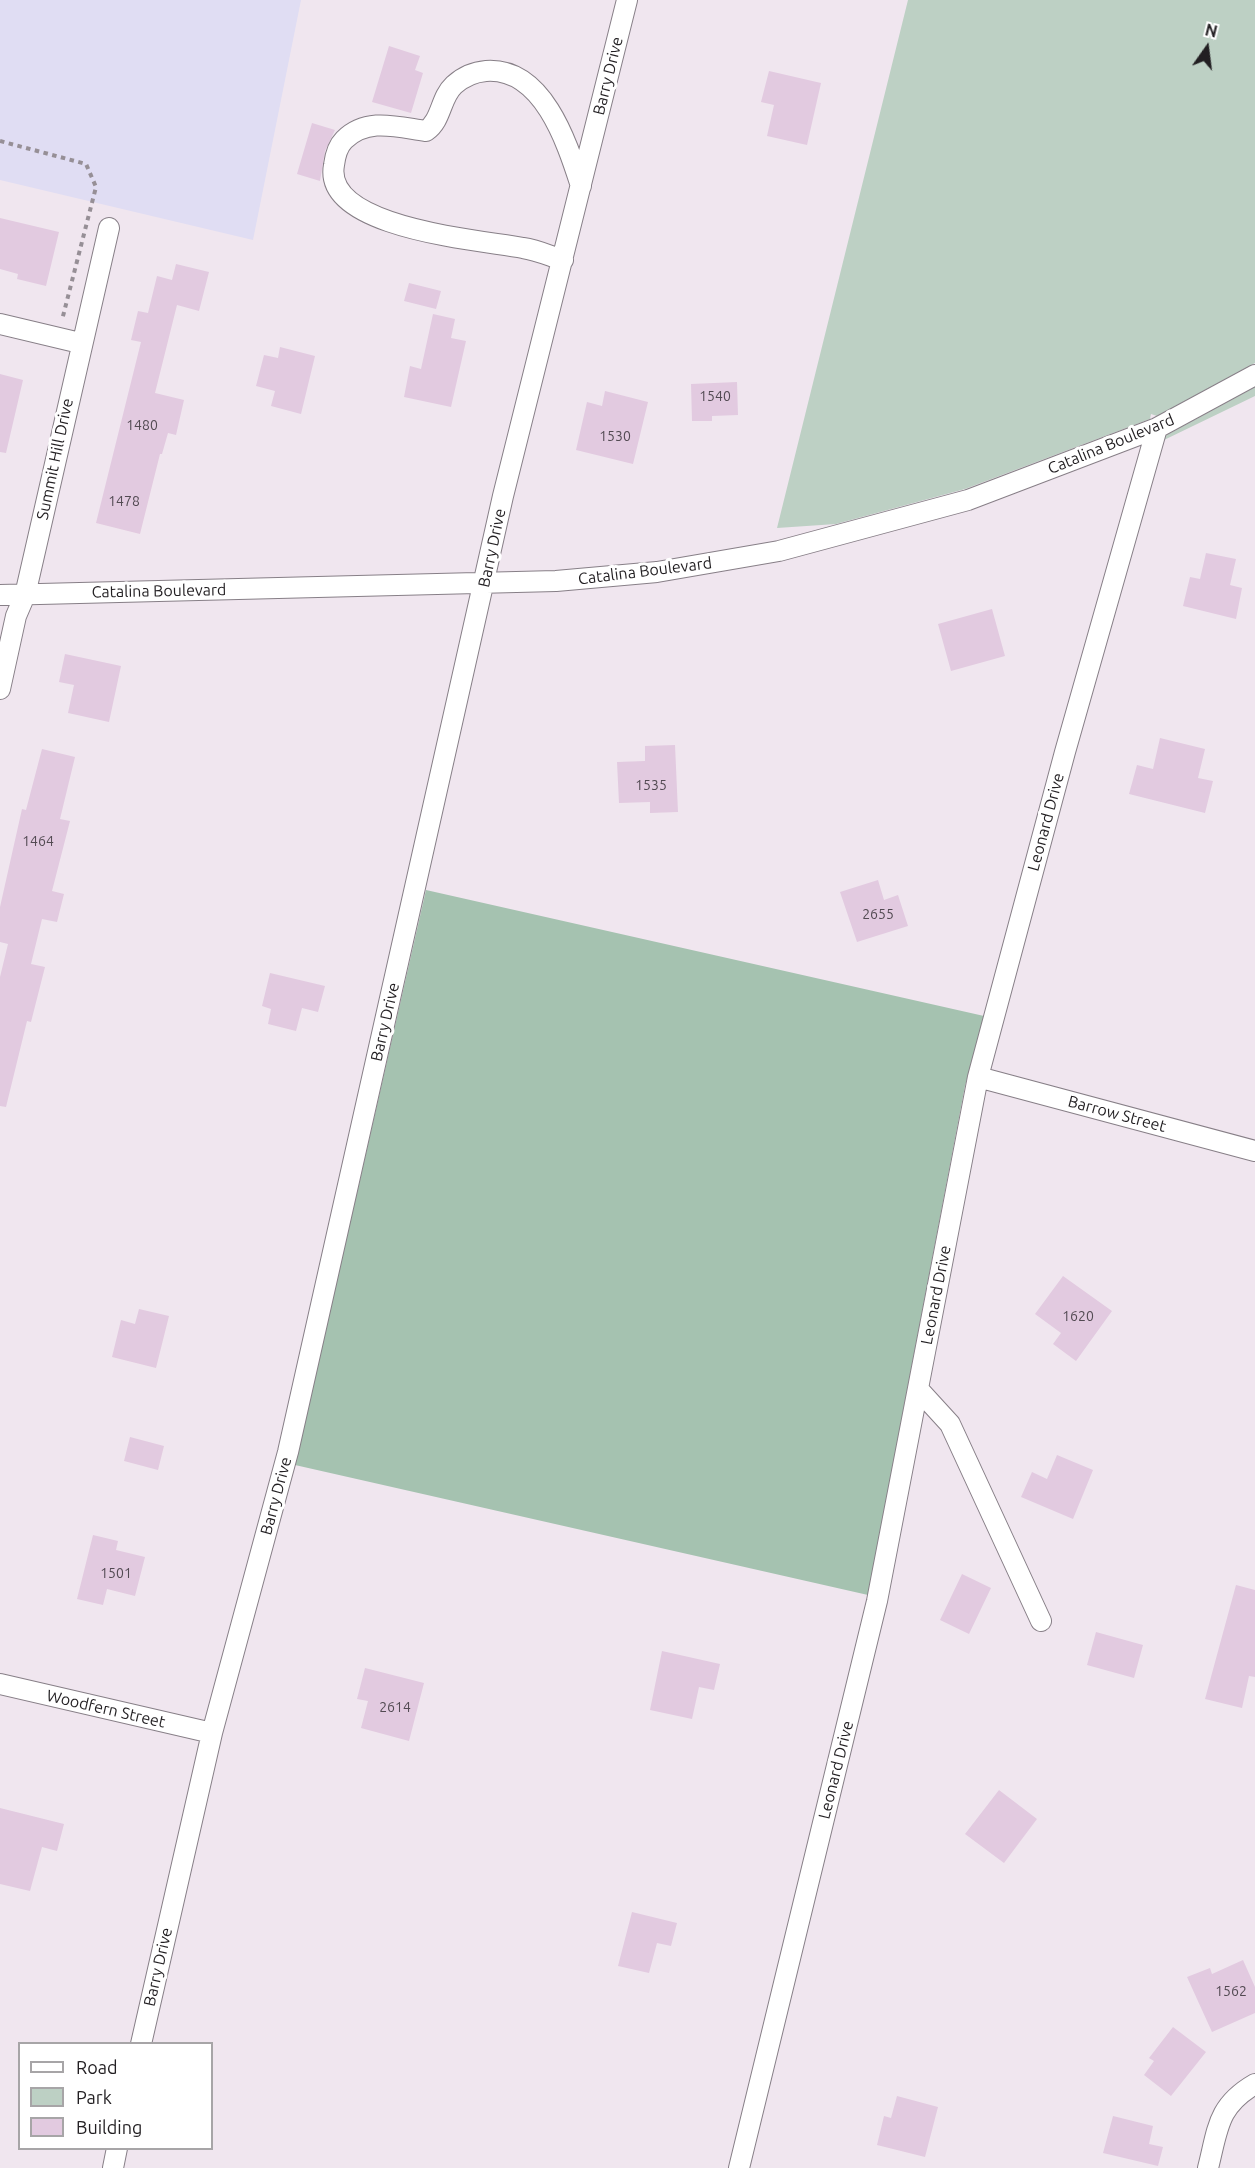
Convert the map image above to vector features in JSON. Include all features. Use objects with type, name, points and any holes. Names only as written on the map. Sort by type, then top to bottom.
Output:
[{"type":"street","name":"Barry Drive","points":[[141,2042],[212,1733],[288,1452],[503,496],[627,0]]},
{"type":"street","points":[[563,260],[524,248],[431,233],[362,210],[338,189],[332,175],[335,158],[342,142],[359,129],[387,124],[426,131],[435,124],[452,87],[472,72],[495,70],[518,76],[532,87],[567,143],[581,186]]},
{"type":"street","name":"Summit Hill Drive","points":[[0,689],[16,616],[25,595],[80,343],[109,228]]},
{"type":"street","points":[[0,324],[80,343]]},
{"type":"street","name":"Catalina Boulevard","points":[[0,595],[556,581],[657,572],[779,551],[968,500],[1157,428],[1255,375]]},
{"type":"street","name":"Leonard Drive","points":[[739,2168],[877,1601],[978,1077],[1068,740],[1157,428]]},
{"type":"street","name":"Barrow Street","points":[[978,1077],[1255,1151]]},
{"type":"street","points":[[918,1389],[950,1424],[1041,1621]]},
{"type":"street","name":"Woodfern Street","points":[[0,1684],[212,1733]]},
{"type":"street","points":[[1208,2168],[1221,2114],[1242,2091],[1255,2084]]},
{"type":"street","points":[[112,2168],[116,2150]]},
{"type":"path","points":[[0,141],[86,164],[96,187],[62,322]]},
{"type":"shaded area","points":[[0,0],[301,0],[253,240],[0,180]]},
{"type":"green space","points":[[908,0],[1255,0],[1255,363],[1157,416],[1151,414],[1150,419],[965,489],[836,524],[777,528]]},
{"type":"green space","points":[[1255,387],[1255,396],[1164,440],[1165,436]]},
{"type":"green space","points":[[426,890],[984,1016],[965,1086],[868,1595],[295,1465]]},
{"type":"building","points":[[389,46],[420,56],[415,70],[423,73],[411,113],[372,102]]},
{"type":"building","points":[[769,71],[821,83],[807,145],[767,136],[774,105],[761,102]]},
{"type":"building","points":[[312,123],[335,130],[325,151],[320,181],[297,174]]},
{"type":"building","points":[[0,218],[59,232],[46,286],[17,279],[18,274],[0,269]]},
{"type":"building","points":[[176,264],[209,272],[199,311],[177,305],[155,393],[184,400],[176,435],[168,433],[162,454],[160,454],[140,534],[96,523],[141,342],[131,340],[138,311],[148,313],[157,276],[172,280]]},
{"type":"building","points":[[409,283],[441,291],[436,309],[404,301]]},
{"type":"building","points":[[433,314],[455,319],[451,338],[466,341],[451,407],[404,397],[410,366],[421,369]]},
{"type":"building","points":[[280,347],[315,356],[301,414],[271,406],[275,391],[256,386],[264,355],[278,358]]},
{"type":"building","points":[[0,374],[23,380],[6,453],[0,452]]},
{"type":"building","points":[[737,382],[738,415],[712,416],[712,421],[692,421],[691,384]]},
{"type":"building","points":[[605,391],[648,402],[633,464],[576,450],[587,402],[602,406]]},
{"type":"building","points":[[1206,553],[1236,559],[1230,585],[1242,588],[1236,619],[1183,606],[1190,577],[1200,579]]},
{"type":"building","points":[[992,609],[1005,656],[951,671],[938,624]]},
{"type":"building","points":[[65,654],[121,666],[109,722],[68,713],[74,685],[59,682]]},
{"type":"building","points":[[1160,738],[1205,749],[1198,778],[1213,781],[1205,813],[1129,794],[1137,765],[1153,769]]},
{"type":"building","points":[[675,745],[678,812],[650,813],[650,802],[619,803],[617,762],[645,761],[645,746]]},
{"type":"building","points":[[42,749],[75,757],[60,819],[70,821],[52,891],[64,894],[57,922],[42,919],[31,964],[45,967],[31,1022],[27,1021],[6,1107],[0,1106],[0,977],[8,944],[0,942],[0,907],[22,809],[26,810]]},
{"type":"building","points":[[878,880],[884,900],[898,895],[908,926],[857,942],[840,892]]},
{"type":"building","points":[[270,973],[325,986],[318,1012],[302,1008],[296,1031],[268,1024],[271,1009],[262,1006]]},
{"type":"building","points":[[1063,1276],[1112,1311],[1076,1361],[1053,1344],[1061,1333],[1035,1314]]},
{"type":"building","points":[[139,1309],[169,1316],[156,1368],[112,1357],[121,1320],[135,1324]]},
{"type":"building","points":[[130,1437],[164,1446],[158,1470],[124,1461]]},
{"type":"building","points":[[1057,1455],[1093,1470],[1073,1519],[1021,1497],[1032,1472],[1047,1479]]},
{"type":"building","points":[[93,1535],[118,1541],[116,1550],[145,1557],[135,1596],[107,1589],[103,1605],[77,1599]]},
{"type":"building","points":[[962,1574],[991,1588],[969,1634],[940,1620]]},
{"type":"building","points":[[1236,1585],[1255,1590],[1255,1677],[1249,1676],[1242,1708],[1205,1699]]},
{"type":"building","points":[[1096,1632],[1143,1645],[1134,1678],[1087,1665]]},
{"type":"building","points":[[662,1651],[720,1664],[714,1690],[699,1687],[692,1719],[650,1710]]},
{"type":"building","points":[[365,1668],[424,1683],[409,1741],[361,1728],[368,1701],[357,1699]]},
{"type":"building","points":[[999,1790],[1037,1819],[1004,1863],[965,1834]]},
{"type":"building","points":[[0,1808],[64,1824],[57,1851],[42,1847],[30,1891],[0,1884]]},
{"type":"building","points":[[632,1912],[677,1923],[671,1946],[657,1943],[649,1973],[618,1966]]},
{"type":"building","points":[[1243,1960],[1255,1987],[1255,2013],[1212,2032],[1187,1977],[1210,1968],[1212,1974]]},
{"type":"building","points":[[1173,2027],[1206,2052],[1171,2096],[1144,2075],[1154,2061],[1149,2058]]},
{"type":"building","points":[[897,2096],[938,2107],[925,2157],[877,2145],[884,2116],[891,2118]]},
{"type":"building","points":[[1113,2116],[1153,2126],[1149,2144],[1163,2147],[1158,2166],[1103,2153]]}]
